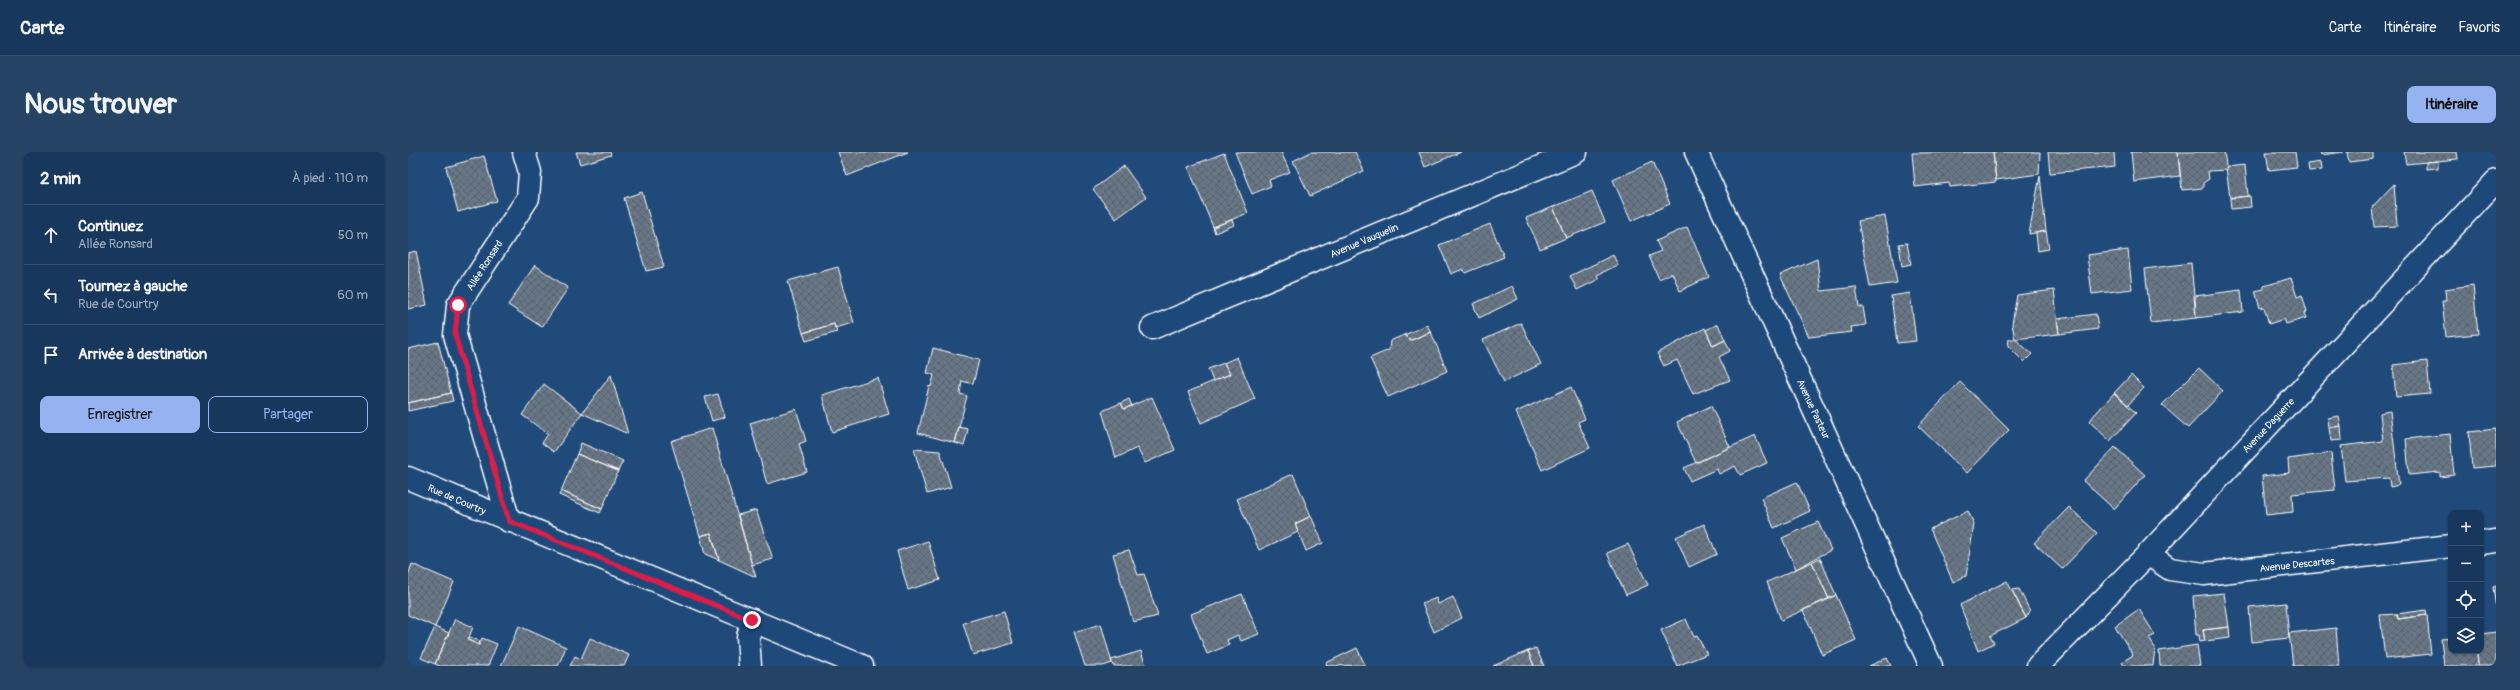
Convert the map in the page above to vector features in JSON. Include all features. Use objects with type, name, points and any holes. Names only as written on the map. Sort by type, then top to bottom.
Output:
[{"type":"street","name":"Allée Ronsard","points":[[509,521],[455,335],[458,305],[528,198],[530,172],[524,152]]},
{"type":"street","name":"Avenue Vauquelin","points":[[1152,328],[1576,152]]},
{"type":"street","name":"Avenue Pasteur","points":[[1696,152],[1931,666]]},
{"type":"street","name":"Avenue Daguerre","points":[[2038,666],[2148,554],[2496,181]]},
{"type":"street","name":"Rue de Courtry","points":[[408,478],[862,666]]},
{"type":"street","points":[[2484,543],[2496,541]]},
{"type":"street","name":"Avenue Descartes","points":[[2148,554],[2170,569],[2204,574],[2448,546]]},
{"type":"street","points":[[750,666],[748,637],[752,620]]},
{"type":"building","points":[[576,152],[610,152],[611,155],[580,164]]},
{"type":"building","points":[[838,152],[908,152],[847,176]]},
{"type":"building","points":[[1235,152],[1281,152],[1290,172],[1269,180],[1271,186],[1252,194]]},
{"type":"building","points":[[1311,152],[1355,152],[1364,171],[1310,196],[1293,161]]},
{"type":"building","points":[[1419,152],[1461,152],[1425,167]]},
{"type":"building","points":[[1993,152],[1996,182],[1950,187],[1949,183],[1915,187],[1912,153]]},
{"type":"building","points":[[1993,152],[2040,152],[2039,174],[1996,180]]},
{"type":"building","points":[[2048,152],[2114,152],[2115,167],[2050,173]]},
{"type":"building","points":[[2131,152],[2178,152],[2180,176],[2134,182]]},
{"type":"building","points":[[2178,152],[2224,152],[2227,170],[2208,171],[2209,179],[2203,183],[2203,188],[2182,190]]},
{"type":"building","points":[[2266,152],[2295,152],[2297,167],[2269,170]]},
{"type":"building","points":[[2320,152],[2344,152],[2321,155]]},
{"type":"building","points":[[2347,152],[2373,152],[2373,159],[2349,162]]},
{"type":"building","points":[[2404,152],[2457,152],[2458,159],[2406,164]]},
{"type":"building","points":[[1224,153],[1248,213],[1213,227],[1188,167]]},
{"type":"building","points":[[484,156],[497,201],[458,212],[446,167]]},
{"type":"building","points":[[2438,161],[2438,168],[2426,169],[2426,162]]},
{"type":"building","points":[[1652,162],[1670,204],[1631,221],[1613,180]]},
{"type":"building","points":[[2321,162],[2322,170],[2309,171],[2308,164]]},
{"type":"building","points":[[2245,165],[2248,196],[2230,198],[2226,167]]},
{"type":"building","points":[[1124,166],[1146,197],[1116,219],[1093,189]]},
{"type":"building","points":[[2040,176],[2046,231],[2029,234]]},
{"type":"building","points":[[2394,184],[2397,226],[2374,227],[2372,207]]},
{"type":"building","points":[[1592,191],[1605,222],[1566,238],[1553,207]]},
{"type":"building","points":[[642,192],[664,267],[646,271],[624,198]]},
{"type":"building","points":[[2250,196],[2251,207],[2231,209],[2230,198]]},
{"type":"building","points":[[1553,207],[1566,238],[1540,249],[1526,218]]},
{"type":"building","points":[[1885,216],[1897,283],[1870,287],[1858,221]]},
{"type":"building","points":[[1232,220],[1234,225],[1215,233],[1213,227]]},
{"type":"building","points":[[1490,224],[1504,257],[1465,273],[1463,269],[1451,274],[1439,245]]},
{"type":"building","points":[[1687,227],[1709,277],[1680,291],[1672,273],[1659,279],[1649,256],[1661,251],[1656,241]]},
{"type":"building","points":[[2046,231],[2049,249],[2038,251],[2036,233]]},
{"type":"building","points":[[1907,243],[1911,264],[1902,266],[1899,244]]},
{"type":"building","points":[[2128,250],[2132,289],[2092,294],[2087,255]]},
{"type":"building","points":[[416,251],[427,305],[408,309],[408,253]]},
{"type":"building","points":[[1613,255],[1618,265],[1597,275],[1599,279],[1577,290],[1570,276]]},
{"type":"building","points":[[1817,259],[1821,291],[1856,287],[1859,307],[1863,307],[1866,325],[1851,327],[1852,332],[1809,337],[1780,275]]},
{"type":"building","points":[[2191,263],[2196,318],[2151,323],[2145,269]]},
{"type":"building","points":[[535,265],[568,288],[542,327],[508,305]]},
{"type":"building","points":[[838,267],[854,323],[835,328],[834,324],[803,333],[788,281]]},
{"type":"building","points":[[2291,278],[2297,297],[2302,295],[2307,312],[2304,313],[2306,318],[2286,324],[2284,319],[2269,324],[2264,307],[2260,308],[2255,291],[2264,289],[2264,286]]},
{"type":"building","points":[[2473,285],[2478,334],[2446,337],[2442,301],[2446,301],[2445,289]]},
{"type":"building","points":[[1512,286],[1518,299],[1479,318],[1473,304]]},
{"type":"building","points":[[2054,290],[2059,334],[2015,339],[2012,324],[2017,295]]},
{"type":"building","points":[[2241,290],[2243,312],[2196,318],[2195,296]]},
{"type":"building","points":[[1910,293],[1916,341],[1897,343],[1891,296]]},
{"type":"building","points":[[2096,314],[2098,329],[2059,334],[2057,319]]},
{"type":"building","points":[[1521,323],[1541,364],[1504,382],[1483,340]]},
{"type":"building","points":[[834,324],[837,332],[806,341],[803,333]]},
{"type":"building","points":[[1718,324],[1725,340],[1713,346],[1706,330]]},
{"type":"building","points":[[1427,325],[1431,332],[1411,340],[1404,335]]},
{"type":"building","points":[[1705,328],[1713,346],[1725,340],[1730,351],[1719,357],[1730,380],[1693,394],[1677,360],[1664,366],[1657,353]]},
{"type":"building","points":[[1431,332],[1447,371],[1388,397],[1370,358],[1389,350],[1390,341],[1404,335],[1411,340]]},
{"type":"building","points":[[2009,339],[2015,339],[2032,354],[2024,362],[2008,346]]},
{"type":"building","points":[[438,342],[451,393],[408,403],[408,349]]},
{"type":"building","points":[[933,348],[979,360],[973,384],[962,381],[960,394],[967,396],[955,443],[918,433],[929,386],[931,387],[934,375],[927,373]]},
{"type":"building","points":[[1237,357],[1255,399],[1201,423],[1188,392],[1230,374],[1224,363]]},
{"type":"building","points":[[2427,361],[2430,394],[2396,397],[2393,365]]},
{"type":"building","points":[[1224,363],[1230,374],[1213,381],[1208,369]]},
{"type":"building","points":[[2199,368],[2223,391],[2188,428],[2162,405]]},
{"type":"building","points":[[611,375],[628,434],[582,413]]},
{"type":"building","points":[[2131,375],[2144,388],[2128,405],[2114,393]]},
{"type":"building","points":[[878,378],[889,414],[832,432],[822,395]]},
{"type":"building","points":[[1960,382],[2009,430],[1967,473],[1918,426]]},
{"type":"building","points":[[544,384],[582,413],[554,452],[542,443],[548,434],[522,415]]},
{"type":"building","points":[[1571,387],[1585,419],[1578,422],[1590,448],[1542,470],[1516,412]]},
{"type":"building","points":[[451,393],[453,401],[408,411],[408,403]]},
{"type":"building","points":[[2114,393],[2136,413],[2110,441],[2089,421]]},
{"type":"building","points":[[718,394],[725,417],[712,421],[705,397]]},
{"type":"building","points":[[1152,397],[1175,450],[1145,463],[1137,448],[1116,458],[1102,411],[1121,403],[1124,409]]},
{"type":"building","points":[[1129,399],[1132,406],[1124,409],[1121,403]]},
{"type":"building","points":[[1711,406],[1730,447],[1696,463],[1677,422]]},
{"type":"building","points":[[796,409],[806,441],[799,444],[807,472],[767,484],[750,423]]},
{"type":"building","points":[[2390,411],[2399,485],[2390,487],[2389,478],[2345,481],[2341,446],[2383,441],[2380,413]]},
{"type":"building","points":[[2339,416],[2341,426],[2329,427],[2328,418]]},
{"type":"building","points":[[2341,426],[2342,440],[2331,441],[2329,428]]},
{"type":"building","points":[[959,427],[968,429],[964,446],[955,443]]},
{"type":"building","points":[[712,428],[756,577],[719,560],[711,533],[700,536],[671,441]]},
{"type":"building","points":[[2496,429],[2496,466],[2472,468],[2469,432]]},
{"type":"building","points":[[2450,434],[2454,475],[2440,477],[2440,472],[2409,475],[2406,439]]},
{"type":"building","points":[[1755,436],[1767,463],[1740,475],[1735,466],[1719,474],[1717,469],[1690,481],[1684,468]]},
{"type":"building","points":[[581,443],[623,461],[618,471],[577,454]]},
{"type":"building","points":[[2115,447],[2145,475],[2114,509],[2083,481]]},
{"type":"building","points":[[914,449],[940,451],[951,487],[927,494]]},
{"type":"building","points":[[2331,453],[2335,490],[2292,494],[2293,512],[2266,515],[2262,476],[2289,473],[2288,459]]},
{"type":"building","points":[[577,454],[618,471],[602,509],[561,491]]},
{"type":"building","points":[[1293,474],[1311,516],[1295,524],[1298,532],[1259,550],[1237,499]]},
{"type":"building","points":[[1797,482],[1810,511],[1774,528],[1761,498]]},
{"type":"building","points":[[561,491],[602,509],[600,513],[559,495]]},
{"type":"building","points":[[2069,507],[2097,533],[2062,569],[2034,543]]},
{"type":"building","points":[[756,510],[773,559],[752,565],[738,515]]},
{"type":"building","points":[[1968,511],[1974,524],[1966,576],[1953,582],[1930,529]]},
{"type":"building","points":[[1311,516],[1323,543],[1306,551],[1295,524]]},
{"type":"building","points":[[1818,522],[1831,550],[1796,569],[1782,538]]},
{"type":"building","points":[[1704,524],[1717,554],[1689,567],[1676,537]]},
{"type":"building","points":[[711,533],[719,560],[705,554],[700,536]]},
{"type":"building","points":[[928,541],[940,580],[908,590],[897,551]]},
{"type":"building","points":[[1628,544],[1648,585],[1626,595],[1607,553]]},
{"type":"building","points":[[1129,550],[1138,575],[1144,574],[1158,616],[1133,622],[1113,554]]},
{"type":"building","points":[[1820,558],[1836,595],[1829,599],[1812,562]]},
{"type":"building","points":[[1812,562],[1829,599],[1781,620],[1767,582]]},
{"type":"building","points":[[412,564],[454,582],[435,627],[408,615],[408,575]]},
{"type":"building","points":[[2007,581],[2026,618],[1990,636],[1994,643],[1978,651],[1960,605]]},
{"type":"building","points":[[2496,586],[2496,609],[2493,587]]},
{"type":"building","points":[[2019,589],[2030,611],[2026,618],[2012,590]]},
{"type":"building","points":[[2224,593],[2229,627],[2203,630],[2205,641],[2200,642],[2199,635],[2196,635],[2193,596]]},
{"type":"building","points":[[1242,594],[1259,634],[1241,641],[1238,635],[1227,640],[1229,645],[1207,654],[1191,614]]},
{"type":"building","points":[[1836,595],[1856,640],[1822,655],[1803,610]]},
{"type":"building","points":[[1453,597],[1462,618],[1434,632],[1422,604],[1436,598],[1438,604]]},
{"type":"building","points":[[2286,603],[2289,638],[2252,642],[2249,607]]},
{"type":"building","points":[[2139,609],[2155,635],[2149,638],[2155,648],[2153,666],[2124,666],[2122,662],[2133,655],[2115,626]]},
{"type":"building","points":[[2426,610],[2427,615],[2398,619],[2397,614]]},
{"type":"building","points":[[1004,611],[1013,643],[973,655],[963,623]]},
{"type":"building","points":[[2397,614],[2398,619],[2427,615],[2431,654],[2385,659],[2380,615]]},
{"type":"building","points":[[455,619],[473,627],[468,640],[479,645],[482,638],[497,644],[488,666],[440,666],[435,664]]},
{"type":"building","points":[[1686,619],[1694,637],[1697,636],[1707,654],[1677,666],[1661,630]]},
{"type":"building","points":[[1101,624],[1112,663],[1103,666],[1085,666],[1074,632]]},
{"type":"building","points":[[519,626],[566,647],[558,666],[501,666]]},
{"type":"building","points":[[435,627],[449,633],[435,664],[421,658]]},
{"type":"building","points":[[2229,627],[2230,638],[2205,641],[2203,630]]},
{"type":"building","points":[[2336,628],[2339,666],[2293,666],[2289,633]]},
{"type":"building","points":[[2496,632],[2496,666],[2478,666],[2477,654],[2484,654],[2484,634]]},
{"type":"building","points":[[469,637],[480,641],[479,645],[468,640]]},
{"type":"building","points":[[590,638],[629,655],[624,666],[570,666],[575,656],[581,659]]},
{"type":"building","points":[[2448,638],[2448,654],[2477,654],[2478,666],[2444,666],[2441,639]]},
{"type":"building","points":[[2197,645],[2200,666],[2160,666],[2159,651]]},
{"type":"building","points":[[1357,648],[1365,665],[1327,666],[1326,663]]},
{"type":"building","points":[[1536,648],[1544,666],[1534,666],[1528,651]]},
{"type":"building","points":[[1141,651],[1146,666],[1113,666],[1111,660]]},
{"type":"building","points":[[1528,651],[1534,666],[1493,666]]},
{"type":"building","points":[[1887,658],[1891,666],[1869,666]]},
{"type":"route","points":[[458,305],[455,335],[509,521],[752,620]]}]
